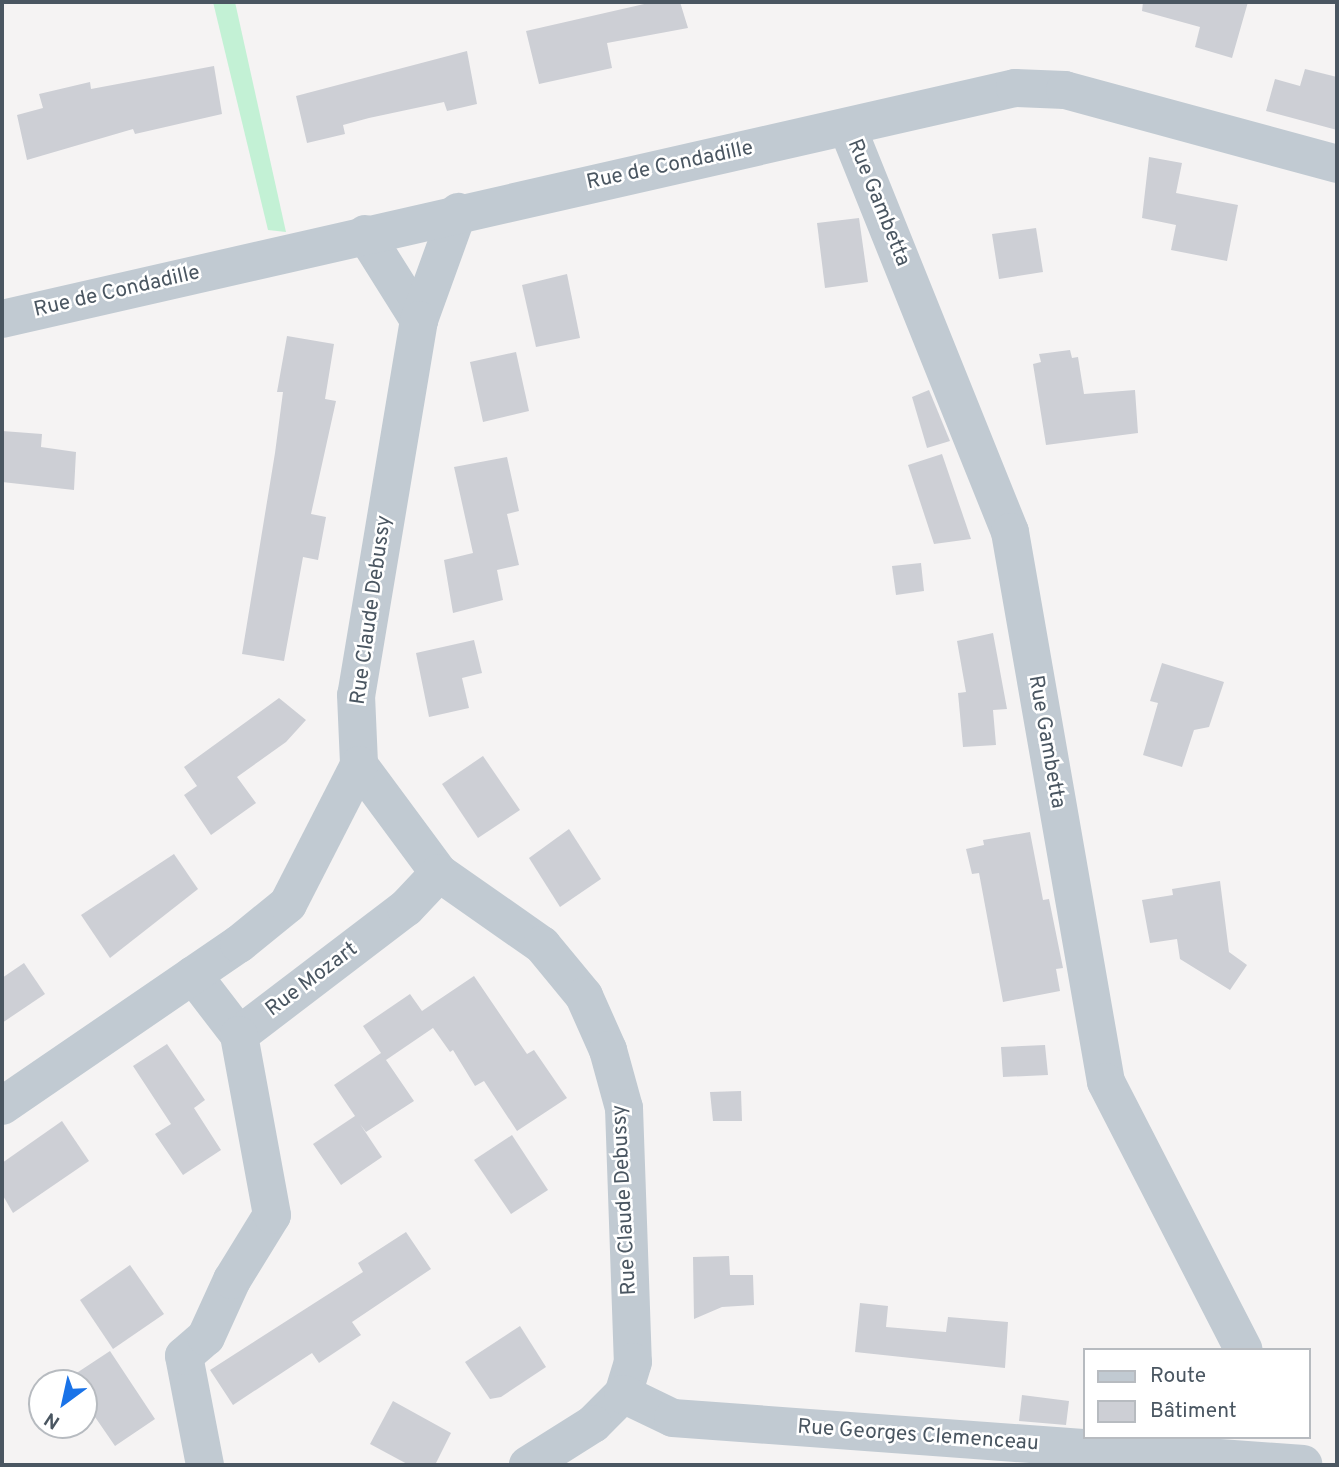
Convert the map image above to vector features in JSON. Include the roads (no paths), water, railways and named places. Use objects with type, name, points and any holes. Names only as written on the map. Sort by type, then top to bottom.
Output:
[{"type":"street","name":"Rue de Condadille","points":[[2,319],[458,212],[848,129],[1015,89],[1065,90],[1337,164]]},
{"type":"street","name":"Rue Gambetta","points":[[848,129],[1010,532],[1106,1082],[1243,1348]]},
{"type":"street","name":"Rue Claude Debussy","points":[[458,212],[419,320],[356,695],[359,765],[439,873],[542,945],[584,996],[608,1049],[624,1108],[633,1362],[623,1394],[593,1424],[528,1465]]},
{"type":"street","points":[[365,234],[419,320]]},
{"type":"street","points":[[2,1106],[193,975],[288,904],[359,765]]},
{"type":"street","name":"Rue Mozart","points":[[239,1035],[406,908],[439,873]]},
{"type":"street","points":[[193,975],[239,1035],[272,1215],[232,1280],[206,1337],[184,1356],[205,1465]]},
{"type":"street","name":"Rue Georges Clemenceau","points":[[623,1394],[674,1418],[1299,1456]]}]
